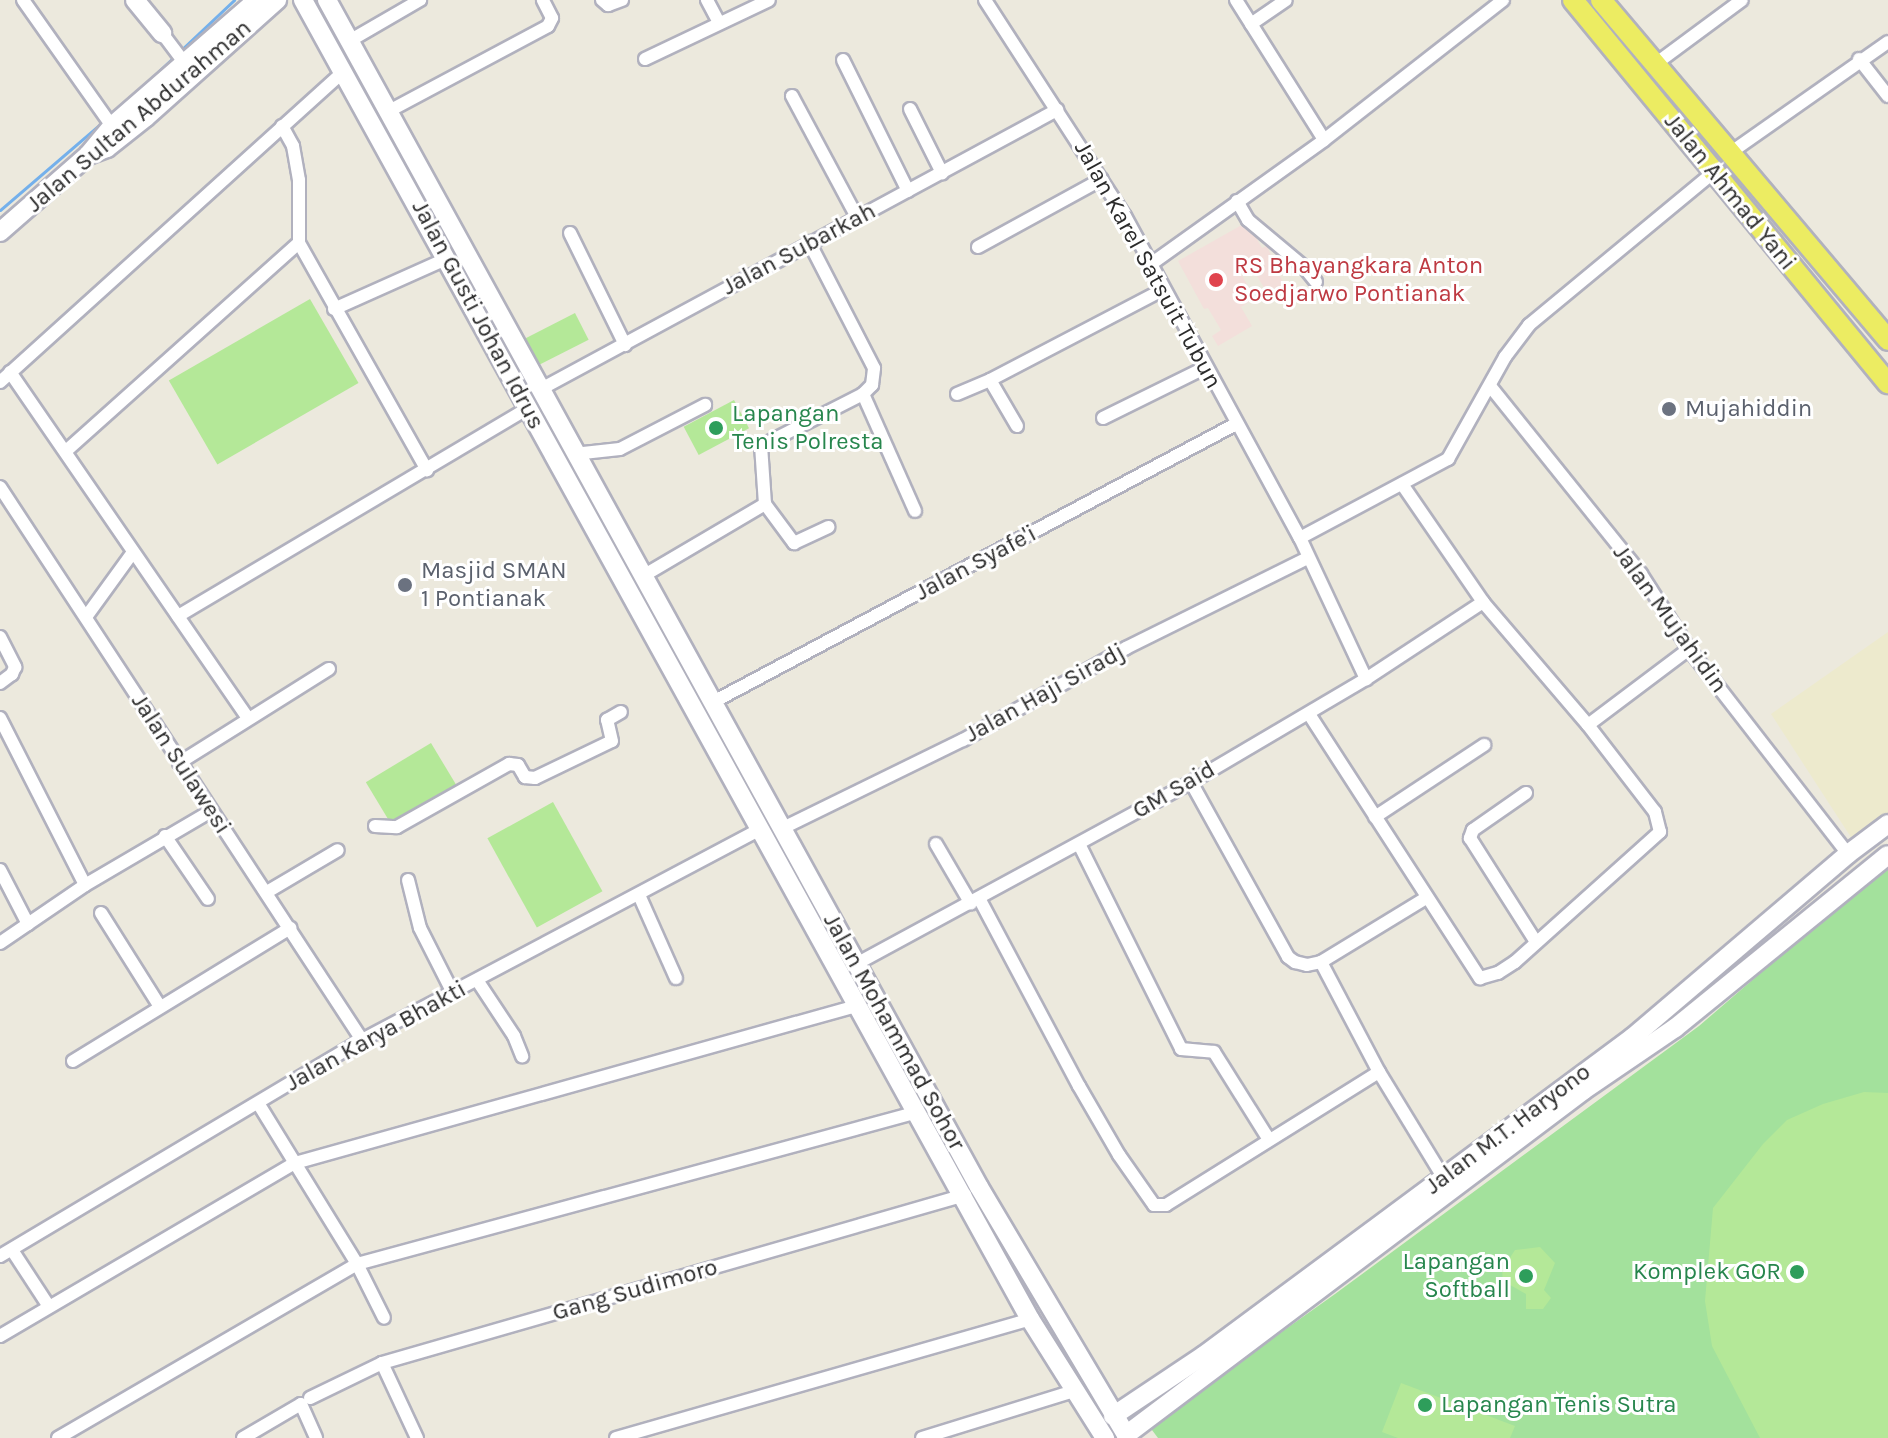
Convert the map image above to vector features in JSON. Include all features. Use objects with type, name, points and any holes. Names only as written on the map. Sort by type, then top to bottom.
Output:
[{"type":"main road","name":"Jalan Ahmad Yani","points":[[1573,0],[1888,383]]},
{"type":"main road","name":"Jalan Ahmad Yani","points":[[1601,0],[1888,340]]},
{"type":"main road","points":[[1838,324],[1860,307]]},
{"type":"street","points":[[23,0],[112,126]]},
{"type":"street","points":[[135,0],[184,63]]},
{"type":"street","points":[[88,155],[112,126],[257,0]]},
{"type":"street","name":"Jalan Sultan Abdurahman","points":[[0,232],[88,155],[107,148],[146,117],[277,0]]},
{"type":"street","name":"Jalan Gusti Johan Idrus","points":[[303,0],[541,389],[574,454],[670,621]]},
{"type":"street","name":"Jalan Gusti Johan Idrus","points":[[327,0],[389,111],[448,258],[651,632]]},
{"type":"street","points":[[351,40],[420,0]]},
{"type":"street","points":[[389,111],[548,26],[552,18],[543,0]]},
{"type":"street","points":[[602,0],[608,5],[622,0]]},
{"type":"street","points":[[707,0],[719,23]]},
{"type":"street","points":[[645,59],[769,0]]},
{"type":"street","name":"Jalan Karel Satsuit Tubun","points":[[985,0],[1102,179],[1151,264],[1300,538],[1366,679]]},
{"type":"street","points":[[1236,0],[1324,140]]},
{"type":"street","points":[[1251,24],[1286,0]]},
{"type":"street","points":[[1151,264],[1324,140],[1503,0]]},
{"type":"street","points":[[1654,65],[1742,0]]},
{"type":"street","points":[[1730,153],[1859,59],[1888,42]]},
{"type":"street","points":[[1859,59],[1888,96]]},
{"type":"street","points":[[843,60],[908,191]]},
{"type":"street","points":[[0,382],[344,71]]},
{"type":"street","points":[[792,96],[857,217]]},
{"type":"street","points":[[910,109],[942,173]]},
{"type":"street","name":"Jalan Subarkah","points":[[541,389],[1057,110]]},
{"type":"street","points":[[282,126],[293,146],[299,180],[299,243],[427,470]]},
{"type":"street","points":[[1300,538],[1448,459],[1529,325],[1715,171]]},
{"type":"street","points":[[978,247],[1102,179]]},
{"type":"street","points":[[1237,201],[1248,220],[1304,267],[1316,282]]},
{"type":"street","points":[[570,233],[625,345]]},
{"type":"street","points":[[809,242],[874,368],[872,385],[863,394],[761,446],[765,504],[794,543],[829,527]]},
{"type":"street","points":[[66,451],[299,243]]},
{"type":"street","points":[[334,309],[448,258]]},
{"type":"street","points":[[957,394],[990,380],[1164,289]]},
{"type":"street","points":[[1103,418],[1206,367]]},
{"type":"street","points":[[10,372],[248,718]]},
{"type":"street","points":[[990,380],[1017,426]]},
{"type":"street","name":"Jalan Mujahidin","points":[[1490,386],[1641,574],[1689,649],[1848,854]]},
{"type":"street","points":[[863,394],[915,511]]},
{"type":"street","points":[[574,454],[620,449],[705,405]]},
{"type":"street","points":[[178,616],[528,408]]},
{"type":"street","name":"Jalan Syafe'i","points":[[715,701],[1236,424]]},
{"type":"street","points":[[1309,714],[1477,976],[1487,978],[1498,973],[1660,832],[1661,823],[1655,812],[1588,725],[1483,602],[1402,484]]},
{"type":"street","name":"Jalan Sulawesi","points":[[1,491],[362,1040]]},
{"type":"street","points":[[643,576],[765,504]]},
{"type":"street","points":[[86,617],[133,552]]},
{"type":"street","name":"Jalan Haji Siradj","points":[[783,828],[963,740],[1126,648],[1307,558]]},
{"type":"street","name":"GM Said","points":[[858,963],[975,902],[1309,714],[1483,602]]},
{"type":"street","points":[[651,632],[670,621]]},
{"type":"street","name":"Jalan Mohammad Sohor","points":[[670,621],[1016,1252],[1127,1436]]},
{"type":"street","name":"Jalan Mohammad Sohor","points":[[651,632],[856,1006],[965,1195],[1030,1319],[1105,1438]]},
{"type":"street","points":[[0,637],[15,667],[12,674],[0,683]]},
{"type":"street","points":[[1588,725],[1689,649]]},
{"type":"street","points":[[179,763],[329,669]]},
{"type":"street","points":[[375,826],[397,827],[509,764],[518,765],[525,777],[535,778],[612,741],[607,720],[621,712]]},
{"type":"street","points":[[0,718],[85,885]]},
{"type":"street","points":[[1375,817],[1484,745]]},
{"type":"street","points":[[1191,782],[1288,957],[1307,965],[1321,962],[1426,898]]},
{"type":"street","points":[[1526,793],[1473,830],[1470,838],[1536,942]]},
{"type":"street","points":[[0,943],[85,885],[211,811]]},
{"type":"street","name":"Jalan M.T. Haryono","points":[[1113,1416],[1206,1363],[1348,1256],[1443,1177],[1525,1126],[1848,854],[1888,824]]},
{"type":"street","name":"Jalan Karya Bhakti","points":[[6,1253],[362,1040],[759,830]]},
{"type":"street","points":[[165,836],[208,899]]},
{"type":"street","points":[[936,844],[975,902],[1119,1155],[1152,1203],[1166,1205],[1268,1138],[1379,1072]]},
{"type":"street","points":[[1079,844],[1181,1049],[1214,1052],[1268,1138]]},
{"type":"street","points":[[267,892],[338,850]]},
{"type":"street","points":[[1348,1256],[1525,1126],[1675,1028],[1888,855]]},
{"type":"street","points":[[0,870],[28,924]]},
{"type":"street","points":[[408,880],[420,928],[453,993]]},
{"type":"street","points":[[639,895],[676,978]]},
{"type":"street","points":[[805,913],[822,900]]},
{"type":"street","points":[[1787,908],[1801,925]]},
{"type":"street","points":[[101,913],[159,1005]]},
{"type":"street","points":[[73,1061],[159,1005],[290,928]]},
{"type":"street","points":[[1321,962],[1379,1072],[1443,1177]]},
{"type":"street","points":[[477,980],[514,1036],[522,1056]]},
{"type":"street","points":[[0,1336],[48,1305],[295,1163],[856,1006]]},
{"type":"street","points":[[258,1103],[357,1264],[384,1318]]},
{"type":"street","points":[[58,1438],[357,1264],[918,1112]]},
{"type":"street","name":"Gang Sudimoro","points":[[249,1437],[306,1401],[382,1363],[965,1195]]},
{"type":"street","points":[[999,1261],[1016,1252]]},
{"type":"street","points":[[6,1253],[48,1305]]},
{"type":"street","points":[[616,1438],[1030,1319]]},
{"type":"street","points":[[382,1363],[417,1438]]},
{"type":"street","points":[[1127,1436],[1206,1363]]},
{"type":"street","points":[[922,1438],[1074,1391]]},
{"type":"street","points":[[306,1401],[316,1438]]},
{"type":"shaded area","name":"RS Bhayangkara Anton Soedjarwo Pontianak","points":[[1247,222],[1262,248],[1267,246],[1284,285],[1268,294],[1252,268],[1241,274],[1255,298],[1241,307],[1252,326],[1218,346],[1212,336],[1221,330],[1208,308],[1204,309],[1178,261]]},
{"type":"shaded area","points":[[1888,632],[1888,823],[1856,845],[1771,714]]},
{"type":"green space","points":[[310,299],[358,383],[217,465],[169,380]]},
{"type":"green space","points":[[575,313],[589,340],[538,366],[524,339]]},
{"type":"green space","name":"Lapangan Tenis Polresta","points":[[734,400],[749,428],[699,455],[684,427]]},
{"type":"green space","points":[[431,743],[457,786],[392,825],[366,782]]},
{"type":"green space","points":[[553,802],[602,891],[537,928],[487,838]]},
{"type":"green space","points":[[1888,863],[1888,1438],[1158,1438],[1149,1426],[1335,1294],[1699,1026]]},
{"type":"green space","name":"Komplek GOR","points":[[1864,1092],[1888,1093],[1888,1438],[1760,1438],[1712,1346],[1705,1301],[1713,1208],[1763,1144],[1787,1120],[1823,1104]]},
{"type":"green space","name":"Lapangan Softball","points":[[1540,1247],[1555,1263],[1544,1290],[1551,1298],[1543,1309],[1526,1309],[1526,1294],[1503,1281],[1502,1270],[1515,1250]]},
{"type":"green space","name":"Lapangan Tenis Sutra","points":[[1401,1383],[1515,1426],[1510,1438],[1398,1438],[1382,1432]]},
{"type":"waterway","points":[[181,50],[234,0]]},
{"type":"waterway","points":[[117,110],[176,55]]},
{"type":"waterway","points":[[0,210],[105,120]]},
{"type":"place","name":"RS Bhayangkara Anton Soedjarwo Pontianak","points":[[1216,280]]},
{"type":"place","name":"Mujahiddin","points":[[1669,409]]},
{"type":"place","name":"Lapangan Tenis Polresta","points":[[716,428]]},
{"type":"place","name":"Masjid SMAN 1 Pontianak","points":[[405,585]]},
{"type":"place","name":"Komplek GOR","points":[[1797,1272]]},
{"type":"place","name":"Lapangan Softball","points":[[1526,1276]]},
{"type":"place","name":"Lapangan Tenis Sutra","points":[[1425,1405]]}]
